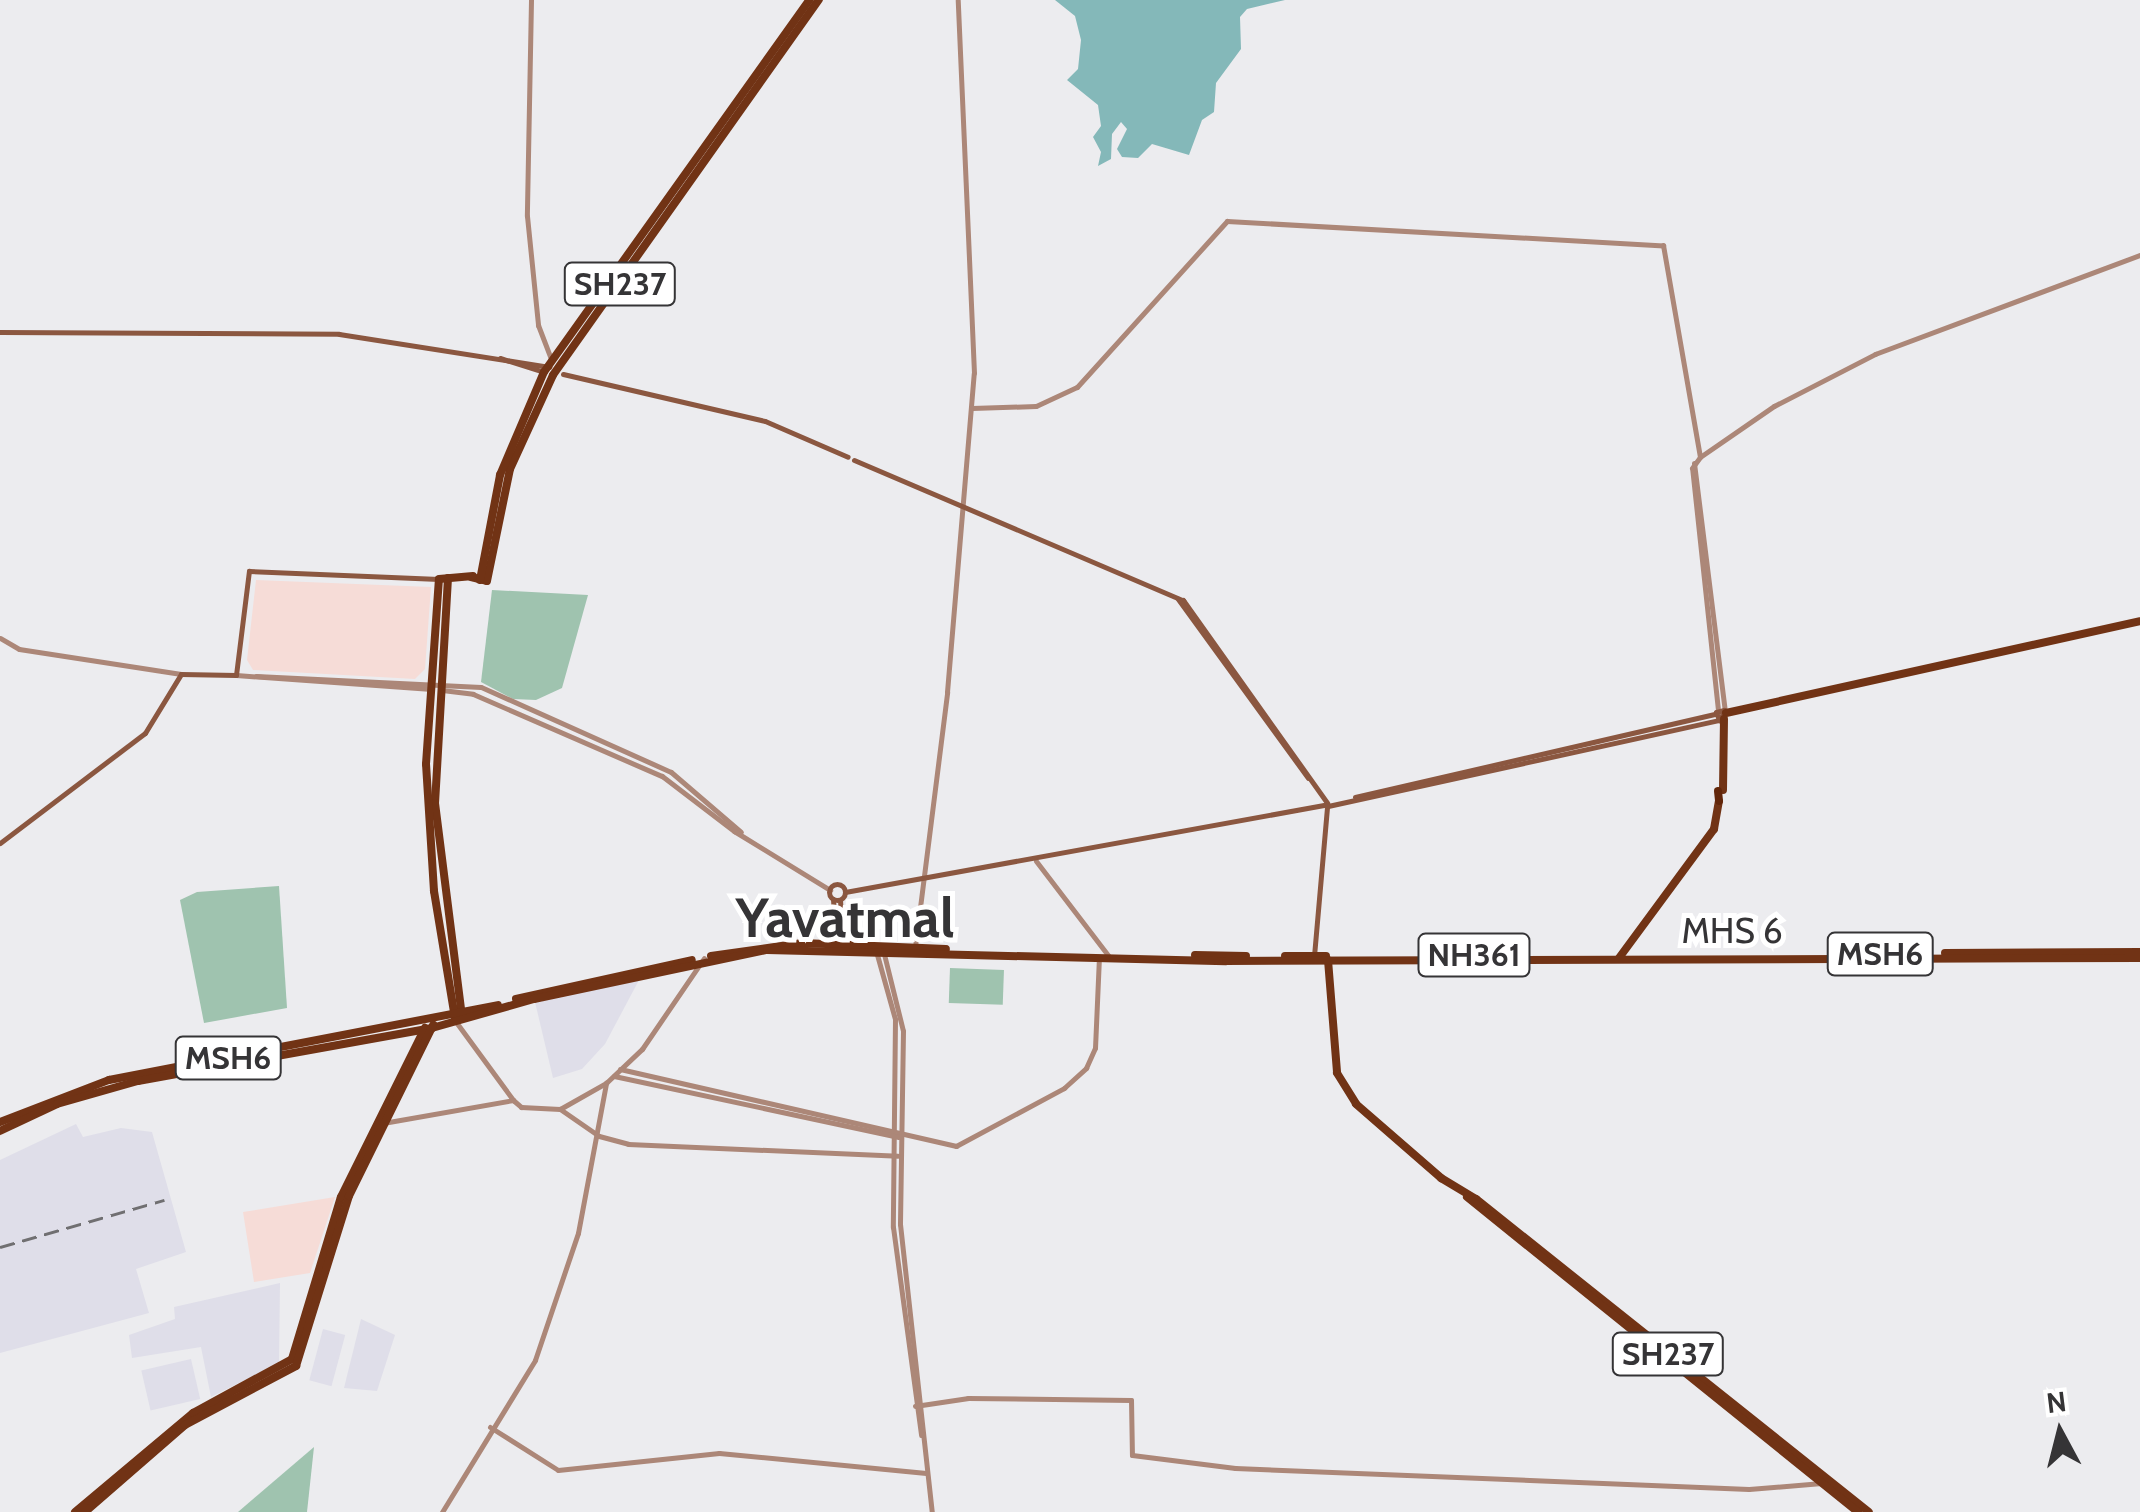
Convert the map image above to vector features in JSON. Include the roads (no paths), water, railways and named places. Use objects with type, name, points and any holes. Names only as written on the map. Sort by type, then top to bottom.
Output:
[{"type":"highway","points":[[1720,790],[1720,801]]},
{"type":"main road","name":"SH237","points":[[444,578],[480,576],[500,475],[553,370],[809,0]]},
{"type":"main road","name":"SH237","points":[[553,370],[819,0]]},
{"type":"main road","points":[[0,332],[339,334],[500,358],[553,370],[765,421],[962,510],[1178,599],[1327,804],[1314,956]]},
{"type":"main road","points":[[0,843],[145,734],[181,674],[236,675],[248,571],[444,578],[427,820],[459,1020],[763,946],[914,947],[1099,957]]},
{"type":"main road","points":[[836,899],[845,892],[1036,861],[1327,804],[2140,622]]},
{"type":"main road","points":[[1720,790],[1722,715]]},
{"type":"main road","points":[[1622,956],[1714,829],[1720,801]]},
{"type":"main road","points":[[840,945],[836,899],[830,890],[840,885],[845,892]]},
{"type":"main road","points":[[702,961],[768,950],[879,949],[1099,957],[1328,958]]},
{"type":"main road","name":"MSH6","points":[[1622,956],[2140,955]]},
{"type":"main road","name":"NH361","points":[[1328,958],[1622,956]]},
{"type":"main road","points":[[1111,957],[1328,958]]},
{"type":"main road","name":"SH237","points":[[1328,958],[1342,1081],[1356,1104],[1467,1197],[1869,1512]]},
{"type":"main road","name":"MSH6","points":[[0,1122],[109,1080],[459,1020]]},
{"type":"main road","points":[[85,1512],[186,1424],[296,1366],[349,1196],[429,1025]]},
{"type":"main road","name":"MSH6","points":[[0,1130],[123,1085],[429,1025]]},
{"type":"main road","points":[[75,1512],[193,1413],[292,1359],[342,1197],[382,1123]]},
{"type":"main road","name":"SH237","points":[[1826,1481],[1858,1512]]},
{"type":"street","points":[[532,0],[527,216],[538,326],[553,370]]},
{"type":"street","points":[[914,947],[927,880],[970,461],[972,408],[958,0]]},
{"type":"street","points":[[972,408],[1032,406],[1076,388],[1227,221],[1663,245],[1700,457]]},
{"type":"street","points":[[1722,715],[1694,464],[1700,457],[1774,406],[1875,354],[2140,256]]},
{"type":"street","points":[[0,638],[19,649],[181,674]]},
{"type":"street","points":[[236,675],[481,687],[676,780],[741,832],[830,890]]},
{"type":"street","points":[[1036,861],[1111,957]]},
{"type":"street","points":[[879,949],[903,1031],[901,1134],[893,1227],[932,1512]]},
{"type":"street","points":[[620,1070],[956,1146],[1064,1088],[1086,1068],[1095,1048],[1099,957]]},
{"type":"street","points":[[459,1020],[521,1107],[560,1108],[606,1083],[620,1070],[702,961]]},
{"type":"street","points":[[614,1076],[765,1103]]},
{"type":"street","points":[[442,1512],[490,1427],[535,1360],[561,1290],[598,1136],[606,1083]]},
{"type":"street","points":[[382,1123],[513,1100]]},
{"type":"street","points":[[560,1108],[598,1136],[666,1148],[898,1156]]},
{"type":"street","points":[[919,1406],[968,1398],[1130,1400],[1132,1455],[1234,1468],[1768,1489],[1826,1481]]},
{"type":"street","points":[[490,1427],[558,1470],[719,1453],[926,1473]]},
{"type":"water","points":[[1055,0],[1285,0],[1247,9],[1240,17],[1241,49],[1216,83],[1214,112],[1202,120],[1189,155],[1152,144],[1138,158],[1122,157],[1117,149],[1127,129],[1121,122],[1112,134],[1111,159],[1098,166],[1101,152],[1093,137],[1101,126],[1098,105],[1067,80],[1078,69],[1081,40],[1075,16]]},
{"type":"railway","points":[[0,1247],[164,1200]]},
{"type":"district","name":"Yavatmal","points":[[845,918]]}]
